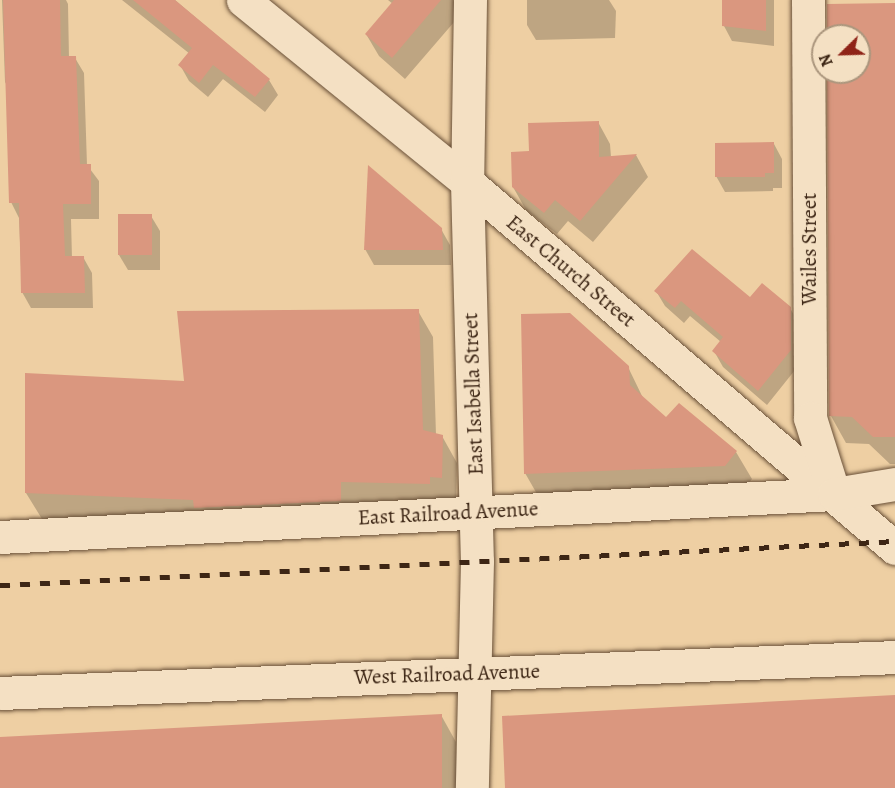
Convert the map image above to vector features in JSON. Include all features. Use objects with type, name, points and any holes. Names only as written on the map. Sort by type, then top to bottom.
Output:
[{"type":"street","name":"East Church Street","points":[[243,0],[467,182],[895,548]]},
{"type":"street","name":"East Isabella Street","points":[[470,0],[467,182],[477,511],[472,788]]},
{"type":"street","name":"Wailes Street","points":[[808,0],[810,418],[834,494]]},
{"type":"street","name":"East Railroad Avenue","points":[[0,537],[834,494],[895,484]]},
{"type":"street","name":"West Railroad Avenue","points":[[0,693],[895,657]]},
{"type":"building","points":[[3,0],[60,0],[61,56],[76,56],[80,164],[91,164],[91,204],[63,204],[65,256],[84,256],[85,293],[21,293],[19,203],[9,203]]},
{"type":"building","points":[[133,0],[175,0],[270,79],[255,97],[213,65],[199,83],[178,65],[192,48]]},
{"type":"building","points":[[394,0],[441,0],[392,58],[365,34]]},
{"type":"building","points":[[722,0],[766,0],[766,31],[722,26]]},
{"type":"building","points":[[895,3],[895,437],[873,437],[852,417],[829,416],[827,84],[871,84],[871,24],[827,24],[827,4]]},
{"type":"building","points":[[599,121],[599,157],[637,154],[580,221],[555,200],[544,213],[512,187],[511,152],[529,151],[528,123]]},
{"type":"building","points":[[774,142],[774,173],[765,173],[765,177],[715,177],[715,143]]},
{"type":"building","points":[[368,165],[442,228],[443,250],[364,250]]},
{"type":"building","points":[[118,214],[152,214],[152,255],[118,255]]},
{"type":"building","points":[[692,249],[750,297],[762,283],[791,307],[791,350],[758,391],[712,351],[723,337],[681,301],[675,308],[654,291]]},
{"type":"building","points":[[419,309],[423,430],[443,435],[442,478],[430,477],[430,484],[341,482],[341,501],[194,508],[193,500],[25,493],[25,373],[184,381],[177,311]]},
{"type":"building","points":[[570,313],[629,366],[630,385],[666,417],[679,403],[737,451],[725,466],[524,474],[521,314]]},
{"type":"building","points":[[895,695],[895,788],[505,788],[502,716]]},
{"type":"building","points":[[442,714],[442,788],[0,788],[0,737]]},
{"type":"railway","points":[[0,585],[895,541]]}]
